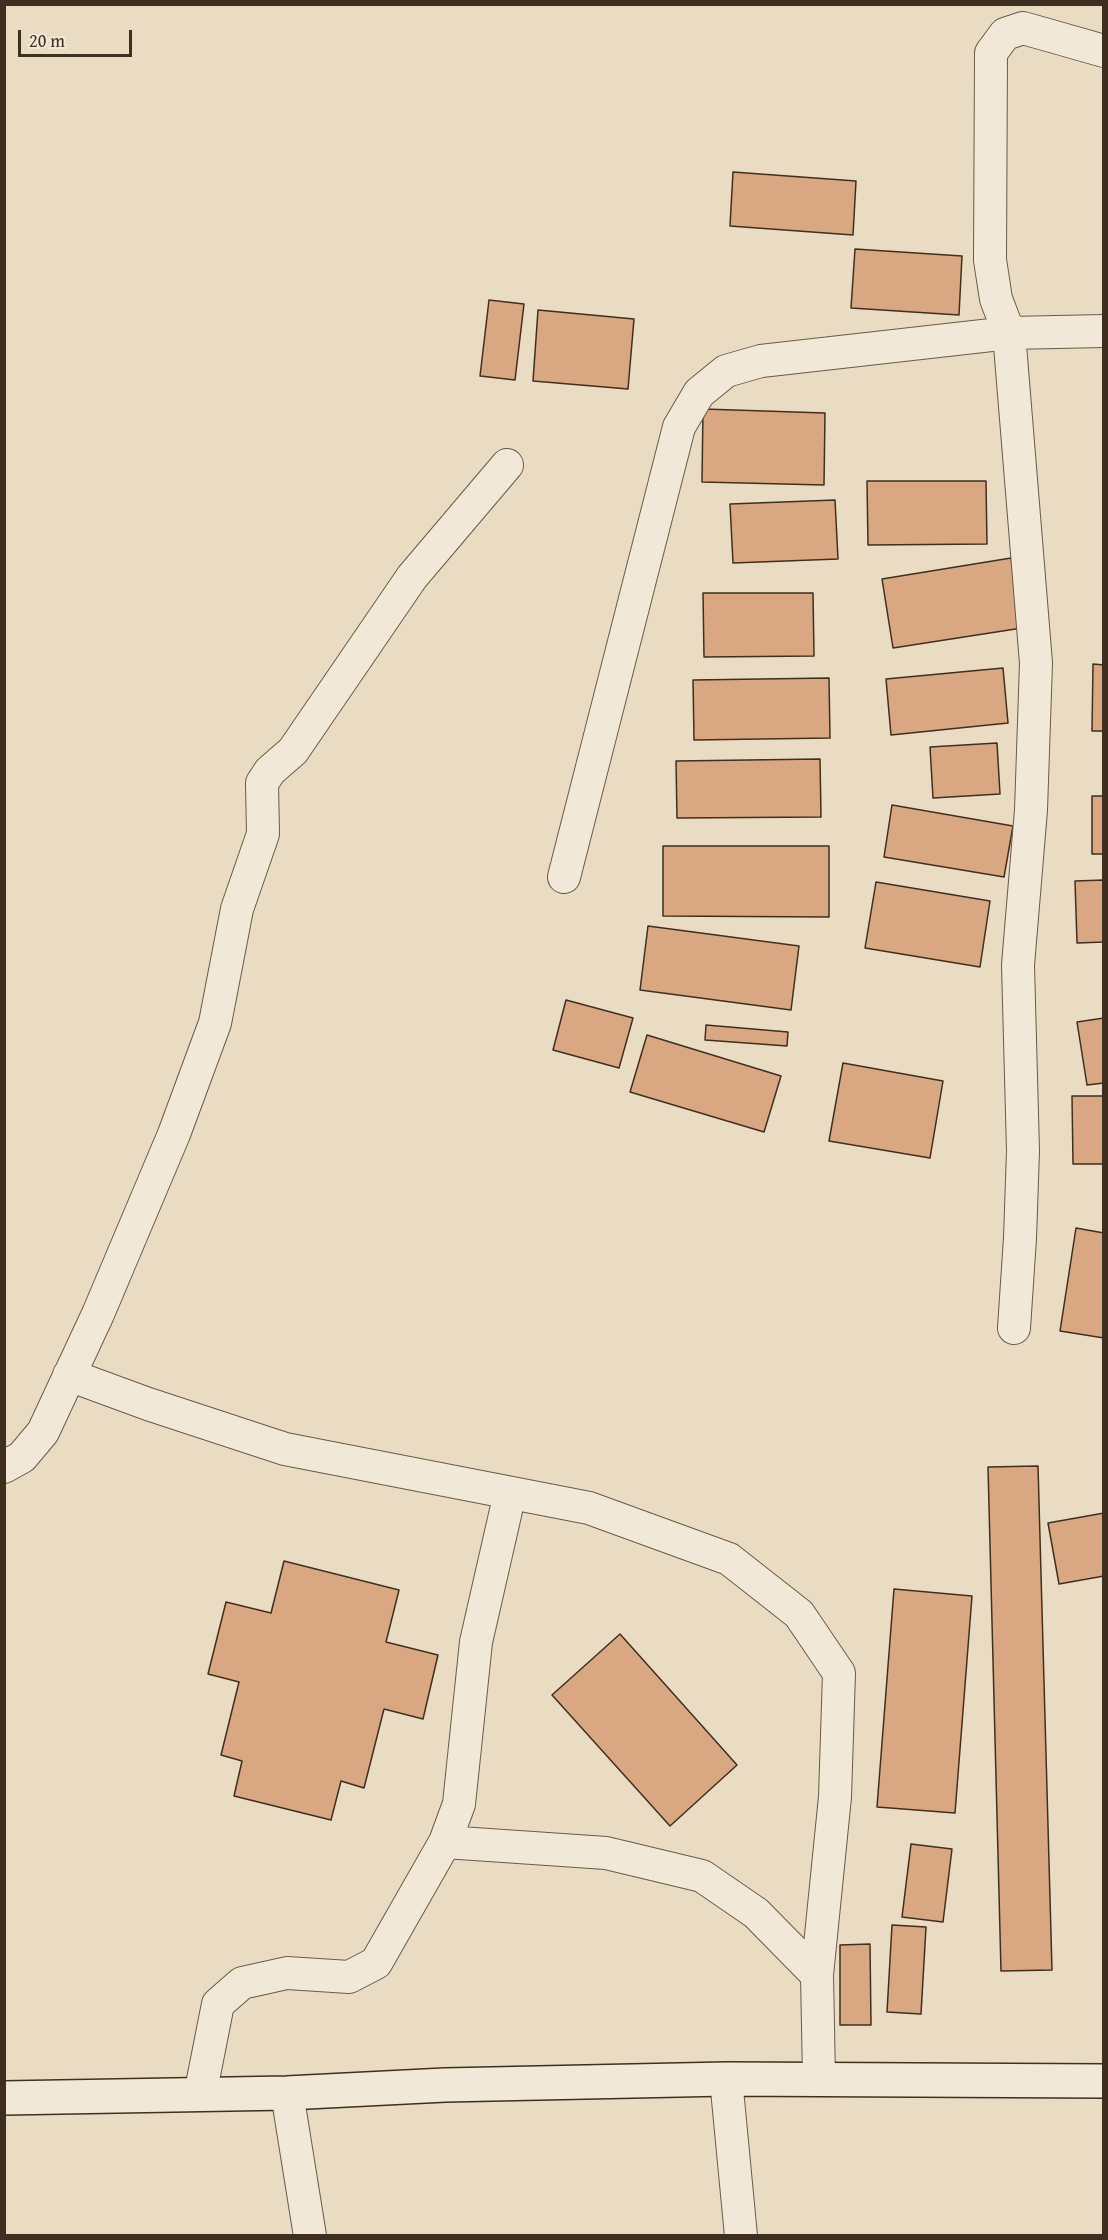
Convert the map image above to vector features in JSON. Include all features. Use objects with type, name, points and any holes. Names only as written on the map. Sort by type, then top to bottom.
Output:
[{"type":"street","points":[[1014,1328],[1023,1151],[1018,965],[1031,810],[1036,663],[1009,333],[996,299],[990,260],[991,53],[1005,34],[1023,28],[1104,51]]},
{"type":"street","points":[[564,877],[679,426],[699,393],[726,371],[761,361],[1009,333],[1104,331]]},
{"type":"street","points":[[4,1467],[22,1457],[43,1432],[98,1314],[174,1134],[215,1023],[237,909],[263,834],[262,783],[270,771],[293,751],[412,577],[507,465]]},
{"type":"street","points":[[69,1375],[147,1404],[285,1449],[590,1508],[729,1559],[800,1614],[839,1673],[835,1797],[817,1976],[819,2078]]},
{"type":"street","points":[[200,2095],[218,2004],[242,1983],[287,1974],[349,1977],[376,1963],[445,1842],[459,1804],[476,1641],[510,1493]]},
{"type":"street","points":[[445,1842],[606,1853],[702,1876],[756,1913],[817,1976]]},
{"type":"street","points":[[4,2098],[287,2093],[445,2085],[726,2079],[1104,2081]]},
{"type":"street","points":[[726,2079],[741,2235]]},
{"type":"street","points":[[287,2093],[310,2235]]},
{"type":"building","points":[[733,172],[856,181],[853,235],[730,226]]},
{"type":"building","points":[[855,249],[962,256],[959,315],[851,308]]},
{"type":"building","points":[[489,300],[524,304],[515,380],[480,376]]},
{"type":"building","points":[[538,310],[634,319],[628,389],[533,381]]},
{"type":"building","points":[[703,409],[825,413],[824,485],[702,482]]},
{"type":"building","points":[[867,481],[986,481],[987,544],[868,545]]},
{"type":"building","points":[[835,500],[838,559],[733,563],[730,504]]},
{"type":"building","points":[[1011,558],[1022,628],[893,648],[882,579]]},
{"type":"building","points":[[703,593],[813,593],[814,656],[704,657]]},
{"type":"building","points":[[1093,664],[1104,665],[1104,731],[1092,731]]},
{"type":"building","points":[[1003,668],[1008,723],[891,735],[886,679]]},
{"type":"building","points":[[829,678],[830,738],[694,740],[693,680]]},
{"type":"building","points":[[997,743],[1000,794],[933,798],[930,747]]},
{"type":"building","points":[[820,759],[821,817],[677,818],[676,761]]},
{"type":"building","points":[[1092,796],[1104,796],[1104,854],[1092,854]]},
{"type":"building","points":[[892,805],[1013,826],[1004,877],[884,857]]},
{"type":"building","points":[[663,846],[829,846],[829,917],[663,916]]},
{"type":"building","points":[[1104,880],[1104,942],[1077,943],[1075,881]]},
{"type":"building","points":[[876,882],[990,901],[980,967],[865,948]]},
{"type":"building","points":[[648,926],[799,946],[791,1010],[640,990]]},
{"type":"building","points":[[566,1000],[633,1018],[619,1068],[553,1050]]},
{"type":"building","points":[[1104,1018],[1104,1083],[1087,1085],[1077,1022]]},
{"type":"building","points":[[706,1025],[788,1032],[787,1046],[705,1040]]},
{"type":"building","points":[[647,1035],[781,1076],[764,1132],[630,1092]]},
{"type":"building","points":[[843,1063],[943,1081],[930,1158],[829,1141]]},
{"type":"building","points":[[1072,1096],[1104,1096],[1104,1164],[1073,1164]]},
{"type":"building","points":[[1076,1228],[1104,1233],[1104,1338],[1060,1331]]},
{"type":"building","points":[[1038,1466],[1052,1970],[1001,1971],[988,1467]]},
{"type":"building","points":[[1104,1513],[1104,1576],[1059,1584],[1048,1523]]},
{"type":"building","points":[[284,1561],[399,1590],[386,1642],[438,1655],[423,1719],[384,1709],[364,1788],[341,1781],[331,1820],[234,1796],[242,1761],[221,1755],[239,1682],[208,1674],[226,1602],[271,1613]]},
{"type":"building","points":[[894,1589],[972,1596],[955,1813],[877,1807]]},
{"type":"building","points":[[620,1634],[737,1765],[670,1826],[552,1695]]},
{"type":"building","points":[[911,1844],[952,1849],[943,1922],[902,1917]]},
{"type":"building","points":[[892,1925],[926,1927],[921,2014],[887,2012]]},
{"type":"building","points":[[870,1944],[871,2025],[840,2025],[840,1945]]}]
